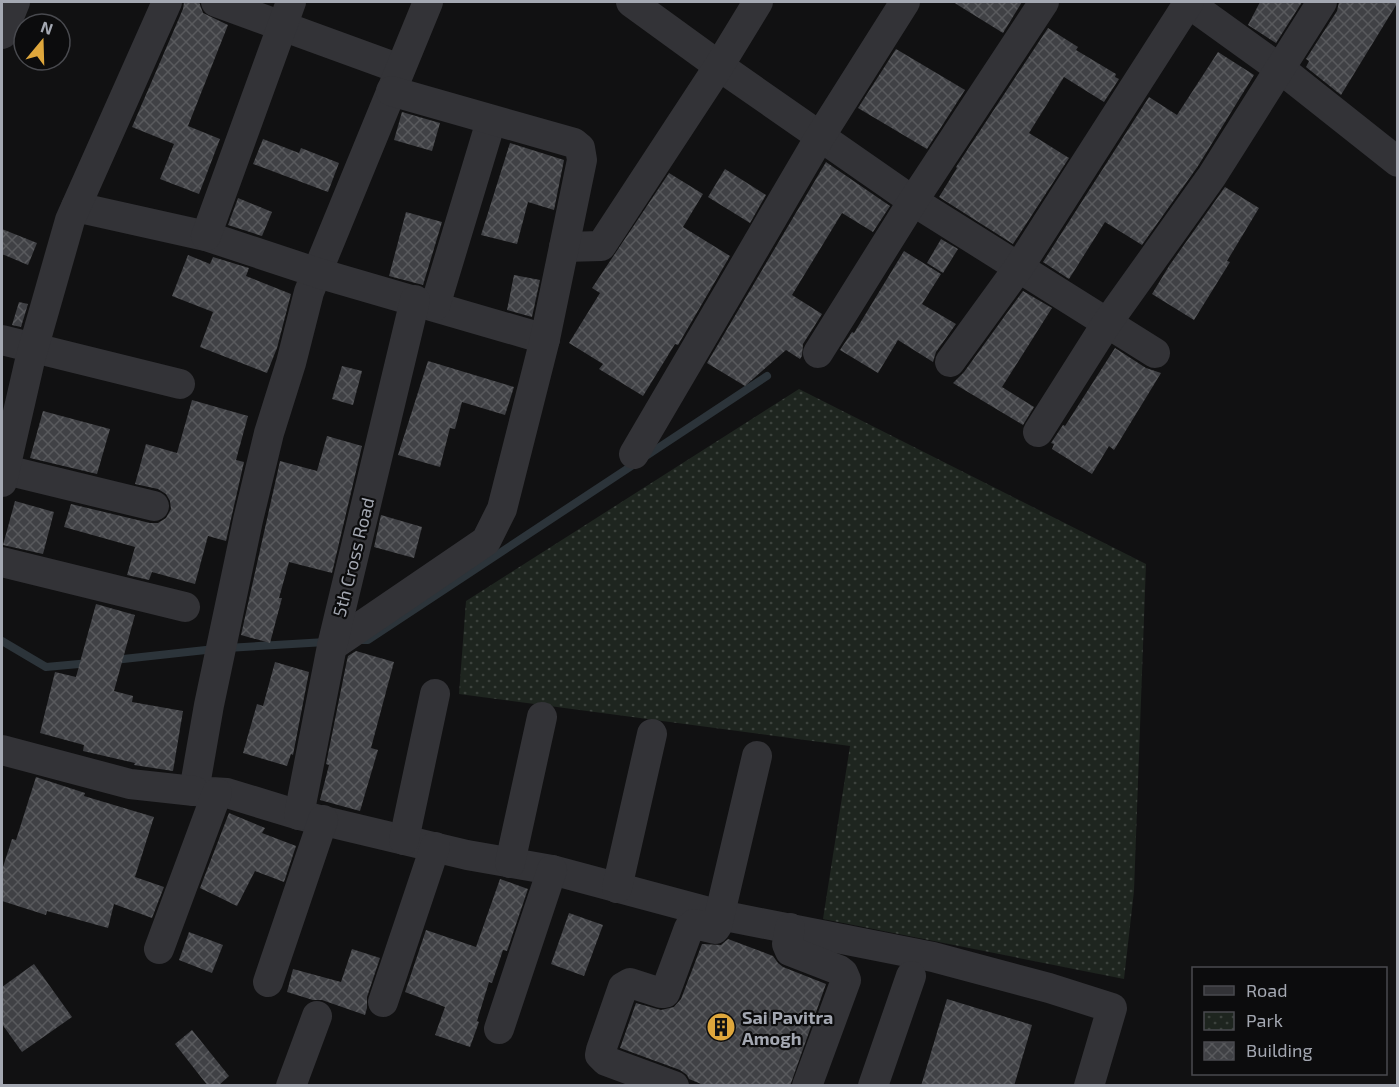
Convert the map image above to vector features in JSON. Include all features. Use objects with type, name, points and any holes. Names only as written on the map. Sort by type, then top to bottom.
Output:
[{"type":"street","points":[[2,34],[15,2]]},
{"type":"street","points":[[154,506],[2,474],[33,349],[70,220],[167,2]]},
{"type":"street","points":[[216,2],[286,14],[395,80],[491,121],[574,143],[580,148],[582,160],[545,339],[501,509],[486,541],[332,646]]},
{"type":"street","points":[[159,949],[206,792],[209,705],[250,509],[309,292],[429,2]]},
{"type":"street","points":[[631,2],[913,201],[1155,353]]},
{"type":"street","points":[[564,247],[601,246],[719,66],[758,2]]},
{"type":"street","points":[[634,454],[821,135],[905,2]]},
{"type":"street","points":[[818,353],[913,201],[1044,2]]},
{"type":"street","points":[[950,362],[1019,267],[1189,2],[1281,69],[1397,159]]},
{"type":"street","points":[[1038,432],[1107,323],[1212,176],[1322,2]]},
{"type":"street","points":[[206,236],[286,14]]},
{"type":"street","name":"5th Cross Road","points":[[268,982],[311,817],[332,646],[425,303],[491,121]]},
{"type":"street","points":[[76,207],[206,236],[318,273],[545,339]]},
{"type":"street","points":[[2,340],[180,384]]},
{"type":"street","points":[[2,562],[185,608]]},
{"type":"street","points":[[404,840],[435,694]]},
{"type":"street","points":[[510,862],[542,717]]},
{"type":"street","points":[[617,888],[652,734]]},
{"type":"street","points":[[2,750],[130,784],[227,793],[404,840],[552,870],[720,915],[933,957],[1049,988],[1112,1008],[1089,1086]]},
{"type":"street","points":[[674,1086],[606,1061],[600,1055],[601,1050],[623,987],[630,983],[664,993],[689,928],[694,924],[700,924],[715,929],[757,756]]},
{"type":"street","points":[[383,1002],[435,847]]},
{"type":"street","points":[[499,1029],[552,870]]},
{"type":"street","points":[[790,928],[787,944],[790,951],[839,970],[846,980],[807,1086]]},
{"type":"street","points":[[873,1086],[911,976]]},
{"type":"street","points":[[291,1086],[317,1016]]},
{"type":"green space","points":[[799,389],[1146,564],[1134,891],[1124,979],[823,919],[850,746],[459,694],[466,601]]},
{"type":"building","points":[[184,2],[199,2],[203,13],[228,25],[188,126],[220,139],[199,194],[160,179],[174,144],[132,127]]},
{"type":"building","points":[[953,2],[1022,2],[1003,33]]},
{"type":"building","points":[[1260,2],[1302,2],[1276,43],[1248,25]]},
{"type":"building","points":[[1339,2],[1398,2],[1341,95],[1306,67],[1309,61],[1306,59],[1337,11]]},
{"type":"building","points":[[1048,28],[1078,47],[1076,50],[1116,74],[1115,77],[1119,79],[1104,102],[1064,77],[1029,133],[1069,158],[1013,244],[939,197],[956,167]]},
{"type":"building","points":[[896,49],[965,90],[927,149],[858,108]]},
{"type":"building","points":[[1218,52],[1254,75],[1198,166],[1142,245],[1105,222],[1069,279],[1043,262],[1149,97],[1177,115]]},
{"type":"building","points":[[402,112],[440,123],[432,151],[394,140]]},
{"type":"building","points":[[263,139],[299,153],[301,148],[339,163],[328,192],[253,164]]},
{"type":"building","points":[[510,143],[564,160],[554,210],[528,202],[517,244],[481,235]]},
{"type":"building","points":[[826,162],[890,206],[873,232],[842,213],[792,295],[822,314],[803,344],[802,356],[800,359],[786,350],[745,386],[707,363]]},
{"type":"building","points":[[725,169],[766,195],[750,223],[708,197]]},
{"type":"building","points":[[669,173],[703,194],[683,227],[730,256],[678,345],[675,344],[643,396],[599,369],[603,364],[569,343],[600,293],[592,288]]},
{"type":"building","points":[[1225,187],[1259,208],[1227,261],[1230,262],[1194,320],[1152,294]]},
{"type":"building","points":[[238,198],[272,212],[262,236],[228,225]]},
{"type":"building","points":[[406,212],[442,222],[423,285],[389,276]]},
{"type":"building","points":[[2,229],[37,243],[28,265],[2,254]]},
{"type":"building","points":[[941,239],[958,249],[943,273],[927,263]]},
{"type":"building","points":[[904,251],[941,274],[922,304],[956,324],[936,352],[933,362],[898,340],[878,373],[840,350],[852,332],[854,333]]},
{"type":"building","points":[[188,255],[210,264],[213,257],[249,268],[246,276],[291,294],[277,348],[267,373],[200,347],[213,312],[172,296]]},
{"type":"building","points":[[514,275],[540,280],[532,317],[507,310]]},
{"type":"building","points":[[1023,291],[1052,308],[1002,387],[1034,407],[1023,425],[953,383],[964,372]]},
{"type":"building","points":[[19,302],[28,304],[21,327],[12,325]]},
{"type":"building","points":[[1115,348],[1146,368],[1161,373],[1114,450],[1109,446],[1092,474],[1052,449],[1054,444],[1051,443],[1063,425],[1065,426]]},
{"type":"building","points":[[428,361],[514,387],[505,415],[462,402],[455,429],[450,428],[440,467],[398,455]]},
{"type":"building","points":[[342,366],[362,371],[353,405],[332,399]]},
{"type":"building","points":[[192,400],[248,416],[236,460],[244,462],[226,541],[208,536],[195,584],[152,572],[149,580],[127,575],[135,547],[64,527],[71,504],[150,523],[158,523],[166,518],[171,509],[166,494],[158,489],[135,484],[146,444],[177,453]]},
{"type":"building","points":[[43,411],[110,429],[97,474],[30,458]]},
{"type":"building","points":[[327,436],[362,446],[332,573],[289,562],[270,643],[241,635],[280,461],[317,471]]},
{"type":"building","points":[[15,501],[54,512],[43,554],[3,545]]},
{"type":"building","points":[[381,515],[422,527],[414,558],[374,547]]},
{"type":"building","points":[[96,604],[135,615],[114,691],[133,696],[132,702],[183,711],[173,771],[134,765],[135,763],[83,751],[84,745],[40,733],[55,672],[76,677]]},
{"type":"building","points":[[356,651],[394,662],[371,748],[378,750],[360,811],[320,800],[329,765],[326,764],[348,656]]},
{"type":"building","points":[[275,662],[309,672],[293,755],[291,754],[287,766],[243,753],[257,704],[263,706]]},
{"type":"building","points":[[36,777],[85,793],[84,796],[154,817],[135,877],[164,887],[152,918],[114,904],[108,928],[47,911],[46,915],[2,901],[2,870],[12,839],[16,840]]},
{"type":"building","points":[[229,813],[265,828],[262,833],[296,846],[284,882],[255,871],[237,906],[200,888]]},
{"type":"building","points":[[500,879],[528,889],[507,951],[503,950],[492,983],[489,982],[470,1047],[435,1035],[445,1007],[405,992],[426,930],[476,947]]},
{"type":"building","points":[[569,913],[603,925],[584,976],[551,964]]},
{"type":"building","points":[[189,932],[223,945],[212,973],[179,960]]},
{"type":"building","name":"Sai Pavitra Amogh","points":[[728,939],[773,956],[783,967],[826,984],[790,1086],[706,1086],[689,1079],[680,1070],[620,1048],[636,1003],[661,1010],[674,1007],[681,999],[702,944],[721,945]]},
{"type":"building","points":[[352,949],[380,958],[367,997],[365,1015],[322,1000],[313,1000],[287,992],[293,969],[341,982]]},
{"type":"building","points":[[34,964],[72,1017],[22,1052],[2,1024],[2,987]]},
{"type":"building","points":[[947,999],[1032,1025],[1014,1086],[921,1086]]},
{"type":"building","points":[[192,1030],[229,1076],[218,1086],[208,1086],[175,1044]]},
{"type":"waterway","points":[[646,456],[767,376]]},
{"type":"waterway","points":[[359,640],[368,640],[636,463]]},
{"type":"waterway","points":[[2,641],[46,667],[90,663]]},
{"type":"waterway","points":[[227,648],[326,642]]},
{"type":"waterway","points":[[114,660],[215,649]]},
{"type":"place","name":"Sai Pavitra Amogh","points":[[721,1027]]}]
